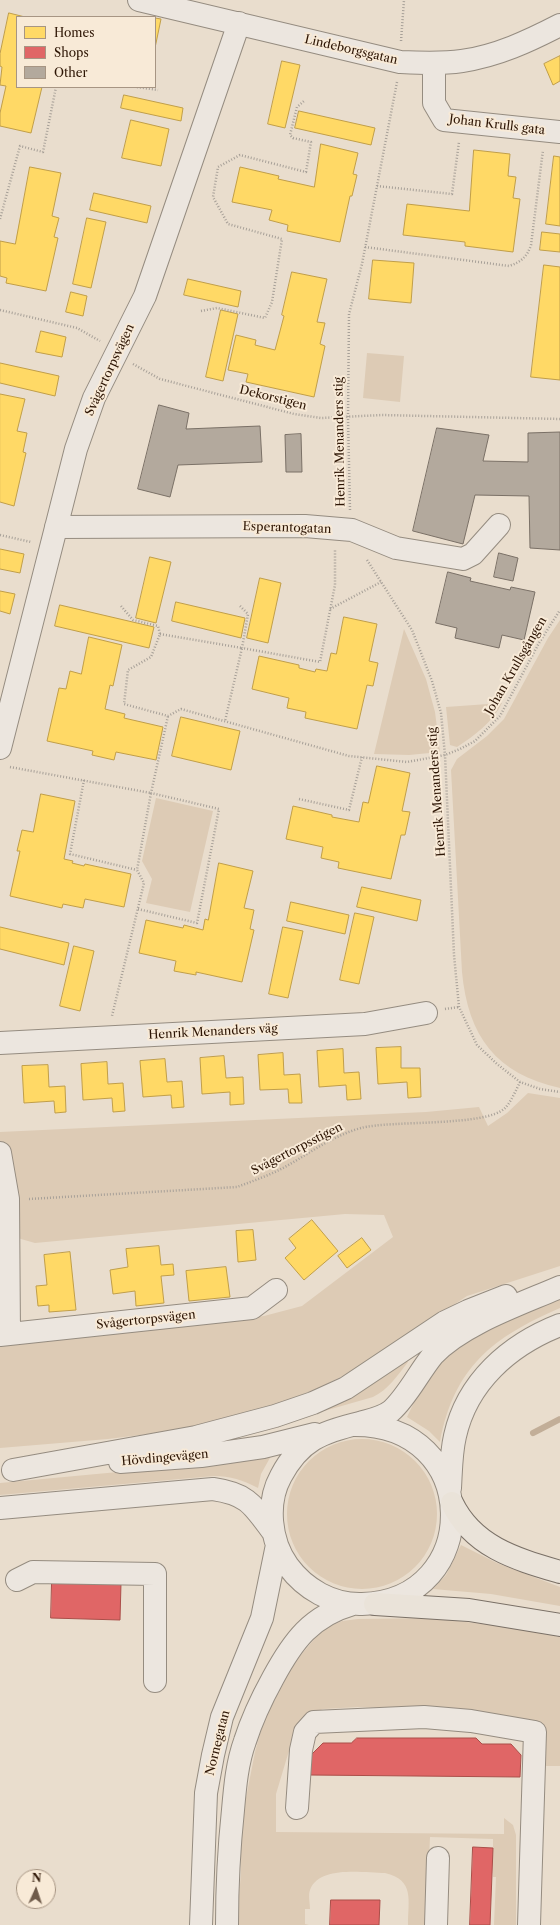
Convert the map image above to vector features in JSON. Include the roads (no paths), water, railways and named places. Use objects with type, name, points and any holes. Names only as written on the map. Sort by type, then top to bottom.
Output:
[{"type":"highway","points":[[451,1497],[464,1524],[481,1540],[498,1550],[560,1572]]},
{"type":"highway","points":[[375,1604],[469,1610],[560,1625]]},
{"type":"street","name":"Lindeborgsgatan","points":[[139,0],[400,62],[434,64],[461,62],[504,51],[560,25]]},
{"type":"street","name":"Svågertorpsvägen","points":[[4,757],[54,536],[76,449],[94,398],[145,296],[239,24]]},
{"type":"street","name":"Johan Krulls gata","points":[[434,64],[434,103],[444,120],[552,131]]},
{"type":"street","name":"Esperantogatan","points":[[54,536],[305,526],[343,529],[396,548],[463,559],[473,554],[499,526]]},
{"type":"street","name":"Henrik Menanders väg","points":[[0,1042],[107,1038],[365,1024],[426,1013]]},
{"type":"street","name":"Svågertorpsvägen","points":[[0,1153],[8,1199],[5,1334],[252,1308],[276,1290]]},
{"type":"street","points":[[6,1471],[196,1437],[276,1416],[313,1403],[346,1388],[439,1326],[468,1311],[521,1291],[560,1283]]},
{"type":"street","points":[[275,1539],[272,1515],[273,1497],[287,1464],[298,1451],[312,1439],[328,1431],[377,1419],[391,1411],[433,1356],[446,1343],[488,1319],[519,1304],[560,1288]]},
{"type":"street","points":[[0,1508],[213,1489],[228,1491],[244,1498],[257,1510],[275,1539],[284,1560],[294,1574],[306,1586],[331,1599],[353,1604],[375,1604],[405,1594],[429,1575],[446,1549],[450,1534],[455,1437],[461,1416],[469,1398],[495,1364],[515,1348],[560,1325]]},
{"type":"street","points":[[352,1425],[381,1426],[401,1433],[419,1444],[438,1466],[451,1497]]},
{"type":"street","name":"Hövdingevägen","points":[[6,1471],[201,1456],[263,1447],[328,1431]]},
{"type":"street","name":"Nornegatan","points":[[201,1925],[206,1794],[213,1755],[222,1718],[262,1618],[275,1539]]},
{"type":"street","points":[[17,1580],[33,1572],[155,1574],[155,1681]]},
{"type":"street","points":[[227,1925],[228,1880],[237,1774],[244,1742],[257,1710],[284,1658],[300,1636],[318,1620],[335,1609],[353,1604]]},
{"type":"street","points":[[297,1808],[301,1750],[305,1732],[314,1722],[371,1718],[424,1717],[470,1721],[535,1732],[529,1925]]},
{"type":"street","points":[[436,1925],[438,1858]]},
{"type":"waterway","points":[[533,1433],[560,1419]]}]
